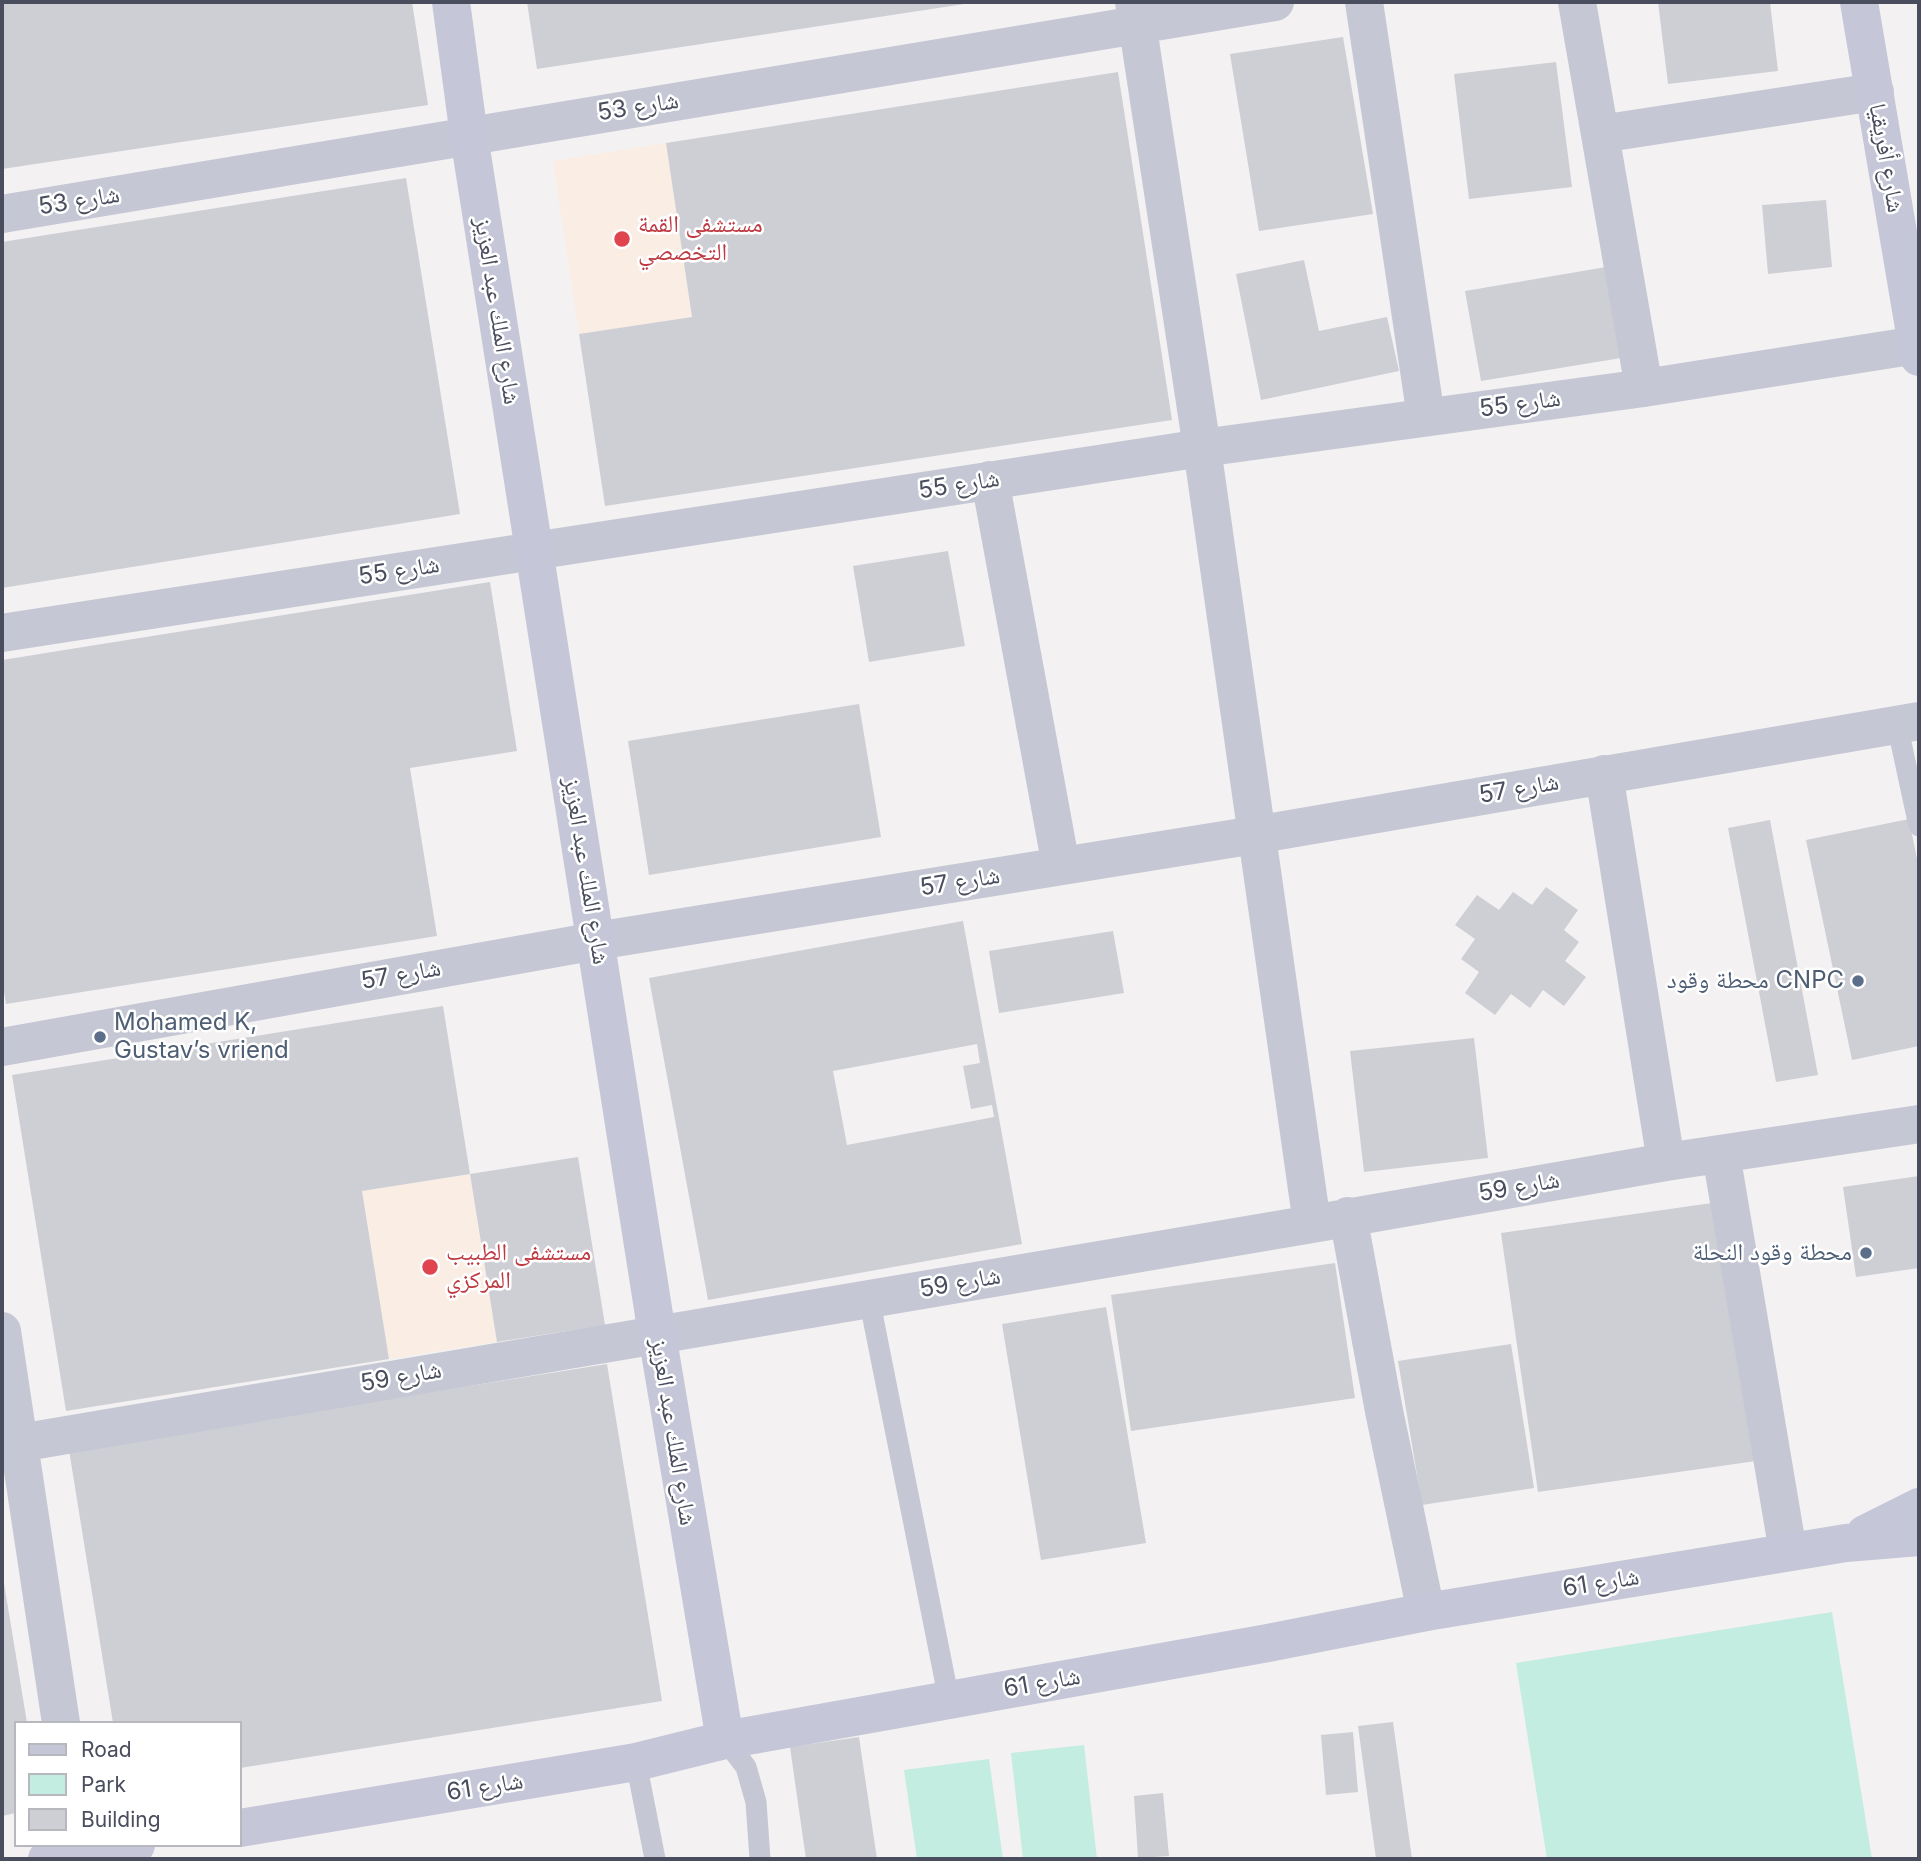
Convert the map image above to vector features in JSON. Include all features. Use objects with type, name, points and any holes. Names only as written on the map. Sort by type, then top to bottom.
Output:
[{"type":"street","name":"شارع الملك عبد العزيز","points":[[451,2],[469,136],[657,1334],[725,1740]]},
{"type":"street","name":"شارع 53","points":[[2,214],[469,136],[1135,13],[1275,2]]},
{"type":"street","points":[[1364,2],[1426,416]]},
{"type":"street","points":[[1577,2],[1644,388]]},
{"type":"street","name":"شارع أفريقيا","points":[[1859,2],[1918,351]]},
{"type":"street","points":[[1135,13],[1202,449],[1255,835],[1330,1220],[1384,1411],[1426,1612]]},
{"type":"street","points":[[1600,134],[1875,92]]},
{"type":"street","name":"شارع 55","points":[[2,634],[990,480],[1426,416],[1918,351]]},
{"type":"street","points":[[990,480],[1061,866]]},
{"type":"street","name":"شارع 57","points":[[2,1047],[596,940],[1255,835],[1908,723]]},
{"type":"street","points":[[1604,774],[1666,1162]]},
{"type":"street","name":"شارع 59","points":[[10,1444],[1666,1162],[1919,1124]]},
{"type":"street","points":[[1721,1154],[1788,1552]]},
{"type":"street","points":[[2,1331],[10,1444],[61,1721]]},
{"type":"street","points":[[1846,1543],[1919,1507]]},
{"type":"street","points":[[1846,1543],[1919,1537]]},
{"type":"street","name":"شارع 61","points":[[242,1828],[636,1762],[725,1740],[1426,1612],[1846,1543]]},
{"type":"street","points":[[72,1855],[123,1847]]},
{"type":"lane","points":[[1908,723],[1919,826]]},
{"type":"lane","points":[[869,1298],[949,1700]]},
{"type":"lane","points":[[725,1740],[746,1767],[756,1802],[760,1859]]},
{"type":"lane","points":[[636,1762],[655,1859]]},
{"type":"shaded area","name":"مستشفى القمة التخصصي","points":[[666,143],[692,317],[579,334],[553,161]]},
{"type":"shaded area","name":"مستشفى الطبيب المركزي","points":[[470,1174],[497,1342],[389,1359],[362,1191]]},
{"type":"green space","points":[[1832,1612],[1872,1859],[1547,1859],[1516,1663]]},
{"type":"green space","points":[[1084,1745],[1097,1859],[1023,1859],[1011,1753]]},
{"type":"green space","points":[[989,1759],[1003,1859],[917,1859],[904,1770]]},
{"type":"building","points":[[2,2],[412,2],[428,105],[2,169]]},
{"type":"building","points":[[527,2],[971,2],[971,3],[537,69]]},
{"type":"building","points":[[1658,2],[1770,2],[1778,71],[1668,84]]},
{"type":"building","points":[[1343,37],[1373,214],[1259,231],[1230,54]]},
{"type":"building","points":[[1556,62],[1572,187],[1469,199],[1454,74]]},
{"type":"building","points":[[1118,72],[1172,420],[605,506],[579,334],[692,317],[666,143]]},
{"type":"building","points":[[406,178],[460,514],[2,588],[2,242]]},
{"type":"building","points":[[1826,200],[1832,267],[1768,274],[1762,205]]},
{"type":"building","points":[[1304,260],[1319,331],[1387,317],[1399,371],[1261,400],[1236,274]]},
{"type":"building","points":[[1606,267],[1621,358],[1481,381],[1465,291]]},
{"type":"building","points":[[948,551],[965,646],[869,662],[853,566]]},
{"type":"building","points":[[490,582],[517,751],[410,768],[437,936],[6,1004],[2,979],[2,660]]},
{"type":"building","points":[[859,704],[881,837],[649,875],[628,741]]},
{"type":"building","points":[[1909,819],[1919,869],[1919,1046],[1852,1060],[1806,840]]},
{"type":"building","points":[[1770,820],[1818,1075],[1776,1082],[1728,828]]},
{"type":"building","points":[[1546,887],[1578,910],[1564,930],[1579,942],[1565,961],[1586,977],[1564,1006],[1543,990],[1530,1008],[1511,994],[1495,1015],[1465,993],[1479,972],[1461,959],[1475,939],[1455,925],[1477,895],[1499,910],[1513,892],[1532,905]]},
{"type":"building","points":[[963,921],[1022,1244],[708,1300],[649,978]],"holes":[[[977,1044],[980,1063],[963,1066],[971,1109],[992,1105],[994,1117],[847,1145],[833,1071]]]},
{"type":"building","points":[[1113,931],[1124,993],[999,1013],[989,951]]},
{"type":"building","points":[[443,1006],[470,1174],[362,1191],[389,1359],[66,1411],[12,1075]]},
{"type":"building","points":[[1474,1038],[1488,1158],[1364,1172],[1350,1051]]},
{"type":"building","points":[[578,1157],[605,1325],[497,1342],[470,1174]]},
{"type":"building","points":[[1919,1176],[1919,1268],[1856,1277],[1843,1187]]},
{"type":"building","points":[[1719,1202],[1756,1461],[1538,1492],[1501,1233]]},
{"type":"building","points":[[1335,1263],[1355,1398],[1131,1431],[1111,1295]]},
{"type":"building","points":[[1106,1307],[1146,1543],[1041,1560],[1002,1324]]},
{"type":"building","points":[[1511,1344],[1534,1488],[1422,1505],[1398,1361]]},
{"type":"building","points":[[607,1364],[662,1701],[242,1768],[242,1721],[113,1721],[69,1450]]},
{"type":"building","points":[[3,1577],[27,1721],[14,1721],[14,1813],[2,1816]]},
{"type":"building","points":[[1393,1722],[1412,1859],[1376,1859],[1358,1726]]},
{"type":"building","points":[[1353,1732],[1358,1792],[1326,1795],[1321,1735]]},
{"type":"building","points":[[859,1737],[877,1859],[806,1859],[790,1747]]},
{"type":"building","points":[[1163,1793],[1169,1856],[1138,1858],[1134,1796]]},
{"type":"place","name":"مستشفى القمة التخصصي","points":[[622,239]]},
{"type":"place","name":"محطة وقود CNPC","points":[[1858,981]]},
{"type":"place","name":"Mohamed K, Gustav’s vriend","points":[[100,1037]]},
{"type":"place","name":"محطة وقود النحلة","points":[[1866,1253]]},
{"type":"place","name":"مستشفى الطبيب المركزي","points":[[430,1267]]}]
